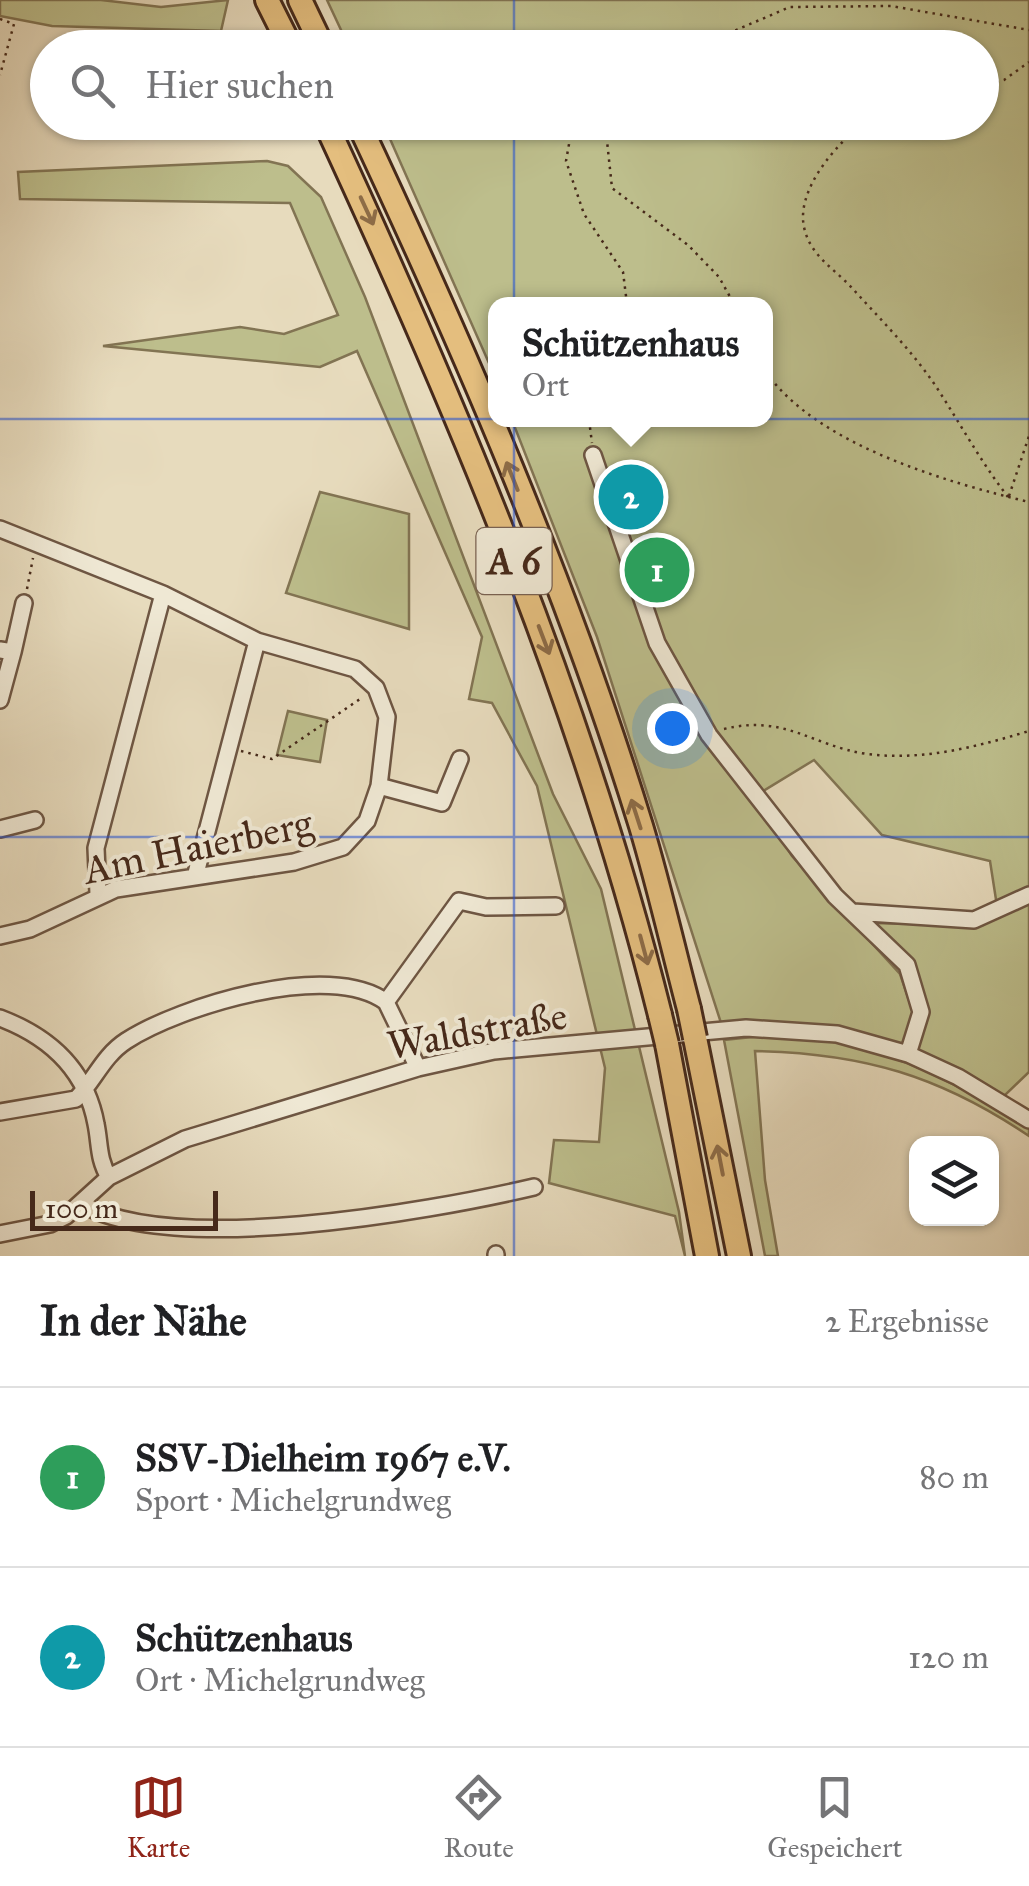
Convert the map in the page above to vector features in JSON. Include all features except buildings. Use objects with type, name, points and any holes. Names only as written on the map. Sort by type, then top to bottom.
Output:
[{"type":"highway","points":[[267,0],[282,30]]},
{"type":"highway","points":[[300,0],[314,30]]},
{"type":"highway","name":"A 6","points":[[334,140],[443,387],[559,680],[609,829],[667,1044],[707,1256]]},
{"type":"highway","name":"A 6","points":[[366,140],[488,419]]},
{"type":"highway","name":"A 6","points":[[491,427],[586,667],[640,825],[690,1009],[738,1256]]},
{"type":"street","points":[[593,455],[658,643],[709,735],[781,830],[852,912],[907,965],[921,1012],[908,1054]]},
{"type":"street","points":[[0,529],[163,594],[257,641],[355,669],[376,688]]},
{"type":"street","points":[[98,894],[96,848],[163,594]]},
{"type":"street","points":[[0,700],[7,651],[24,603]]},
{"type":"street","points":[[195,877],[257,641]]},
{"type":"street","name":"Am Haierberg","points":[[0,936],[30,929],[98,894],[294,862],[343,847],[368,821],[379,786],[387,716],[376,688]]},
{"type":"street","points":[[379,786],[442,803],[460,759]]},
{"type":"street","points":[[0,829],[35,820]]},
{"type":"street","points":[[852,912],[974,920],[1029,895]]},
{"type":"street","points":[[386,1002],[459,901],[486,907],[556,906]]},
{"type":"street","points":[[0,1112],[64,1104],[85,1090],[102,1063],[124,1042],[206,1006],[319,984],[346,985],[386,1002],[418,1068]]},
{"type":"street","points":[[0,1018],[40,1036],[76,1072],[96,1123],[100,1158],[109,1177]]},
{"type":"street","name":"Waldstraße","points":[[0,1234],[50,1224],[82,1204],[109,1177],[185,1139],[418,1068],[494,1051],[746,1028],[836,1034],[908,1054],[958,1077],[1029,1120]]},
{"type":"street","points":[[271,1245],[534,1187]]},
{"type":"street","points":[[82,1204],[110,1225],[134,1234],[205,1246]]},
{"type":"path","points":[[865,0],[871,6]]},
{"type":"path","points":[[736,30],[790,7],[871,6],[1002,22],[1029,30]]},
{"type":"path","points":[[0,19],[14,24],[0,75]]},
{"type":"path","points":[[999,81],[1029,62]]},
{"type":"path","points":[[570,140],[566,160],[584,214],[622,272],[626,297]]},
{"type":"path","points":[[607,140],[612,188],[688,245],[730,297]]},
{"type":"path","points":[[844,140],[835,148],[808,198],[804,229],[818,257],[850,286],[936,387],[966,440],[1008,497]]},
{"type":"path","points":[[773,380],[795,406],[828,425],[969,489],[1029,502]]},
{"type":"path","points":[[590,427],[593,455]]},
{"type":"path","points":[[1008,497],[1029,436]]},
{"type":"path","points":[[24,603],[37,542]]},
{"type":"path","points":[[230,748],[272,759],[376,688]]},
{"type":"path","points":[[709,735],[752,722],[787,726],[865,754],[934,755],[1029,731]]},
{"type":"green space","points":[[0,0],[101,0],[161,7],[228,0],[221,30],[52,26],[0,16]]},
{"type":"green space","points":[[327,0],[1029,0],[1029,1072],[1002,1098],[935,1060],[868,1036],[798,1024],[721,1023],[597,637],[515,427],[773,427],[773,297],[488,297],[488,361],[391,140],[999,140],[999,30],[341,30]],"holes":[[[814,760],[882,835],[990,861],[997,906],[983,925],[869,923],[921,986],[926,1023],[910,1025],[913,1012],[900,974],[792,856],[755,796]]]},
{"type":"green space","points":[[267,161],[288,166],[321,197],[365,297],[553,794],[601,889],[679,1212],[685,1256],[675,1216],[549,1183],[554,1140],[599,1142],[605,1068],[537,786],[492,703],[469,699],[482,637],[357,351],[320,367],[103,346],[240,327],[284,334],[338,315],[290,203],[20,199],[18,172]]},
{"type":"green space","points":[[320,492],[409,514],[409,629],[286,593]]},
{"type":"green space","points":[[288,711],[327,720],[320,762],[277,755]]},
{"type":"green space","points":[[772,1035],[844,1044],[907,1063],[998,1109],[1029,1128],[1029,1136],[964,1098],[899,1072],[831,1057],[755,1051],[765,1180],[778,1256],[765,1256],[724,1040]]},
{"type":"place","name":"Schützenhaus","points":[[631,497]]},
{"type":"place","name":"SSV-Dielheim 1967 e.V.","points":[[657,570]]}]
